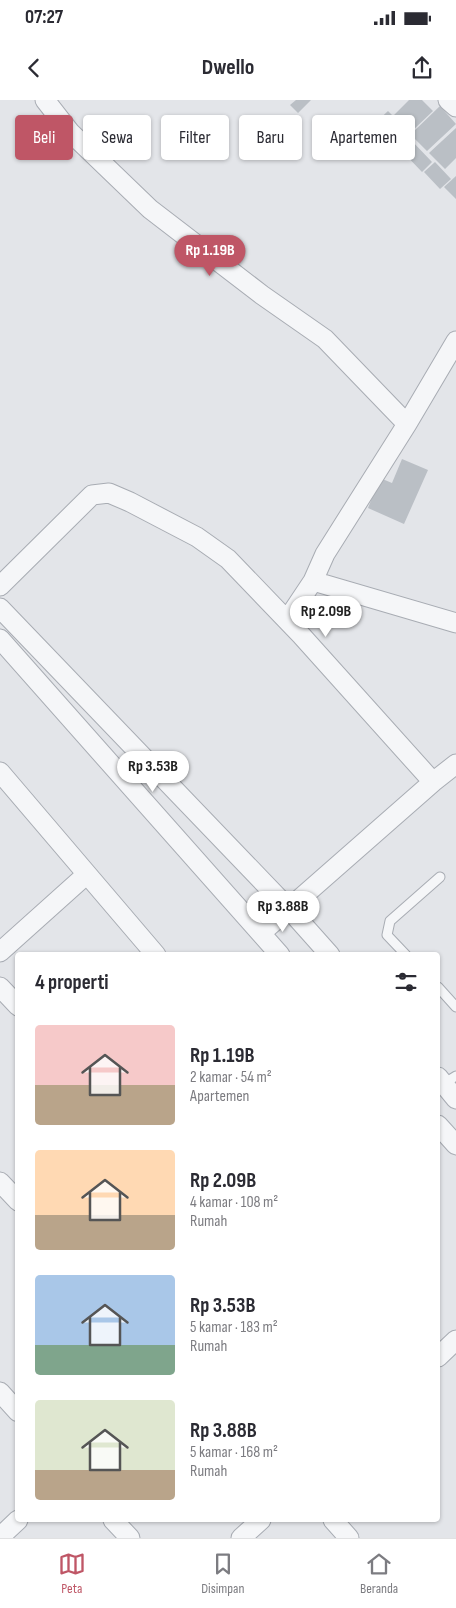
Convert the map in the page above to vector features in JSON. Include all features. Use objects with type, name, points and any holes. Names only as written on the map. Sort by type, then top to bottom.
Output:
[{"type":"street","points":[[45,100],[70,132],[150,208],[254,289],[325,339],[407,424]]},
{"type":"street","points":[[448,100],[456,108]]},
{"type":"street","points":[[287,620],[313,581],[325,554],[407,424],[456,341]]},
{"type":"street","points":[[0,586],[92,495],[110,493],[130,502],[197,537],[228,559],[287,620],[433,782]]},
{"type":"street","points":[[313,581],[456,623]]},
{"type":"street","points":[[0,608],[290,910],[327,952]]},
{"type":"street","points":[[0,639],[277,952]]},
{"type":"street","points":[[33,674],[47,659]]},
{"type":"street","points":[[260,933],[290,910],[433,782],[456,764]]},
{"type":"street","points":[[0,772],[153,952]]},
{"type":"street","points":[[0,952],[87,874]]},
{"type":"street","points":[[0,987],[15,1003]]},
{"type":"street","points":[[446,1079],[456,1099]]},
{"type":"street","points":[[440,1127],[456,1145]]},
{"type":"street","points":[[0,1182],[15,1198]]},
{"type":"street","points":[[440,1355],[456,1340]]},
{"type":"street","points":[[0,1392],[15,1409]]},
{"type":"street","points":[[0,1537],[16,1522]]},
{"type":"street","points":[[115,1522],[130,1538]]},
{"type":"street","points":[[335,1522],[349,1538]]},
{"type":"lane","points":[[403,952],[387,935],[390,921],[440,877]]},
{"type":"lane","points":[[440,990],[456,1006]]},
{"type":"building","points":[[296,100],[311,100],[298,113],[290,105]]},
{"type":"building","points":[[409,100],[422,100],[433,111],[415,128],[415,115],[394,115]]},
{"type":"building","points":[[440,106],[456,124],[427,151],[415,139],[415,130]]},
{"type":"building","points":[[388,111],[392,115],[384,115]]},
{"type":"building","points":[[456,128],[456,158],[445,169],[429,153]]},
{"type":"building","points":[[415,144],[432,162],[422,172],[411,160],[415,160]]},
{"type":"building","points":[[435,162],[451,179],[440,189],[424,172]]},
{"type":"building","points":[[456,176],[456,199],[444,187]]},
{"type":"building","points":[[402,459],[428,470],[404,524],[368,508],[380,478],[392,483]]}]
